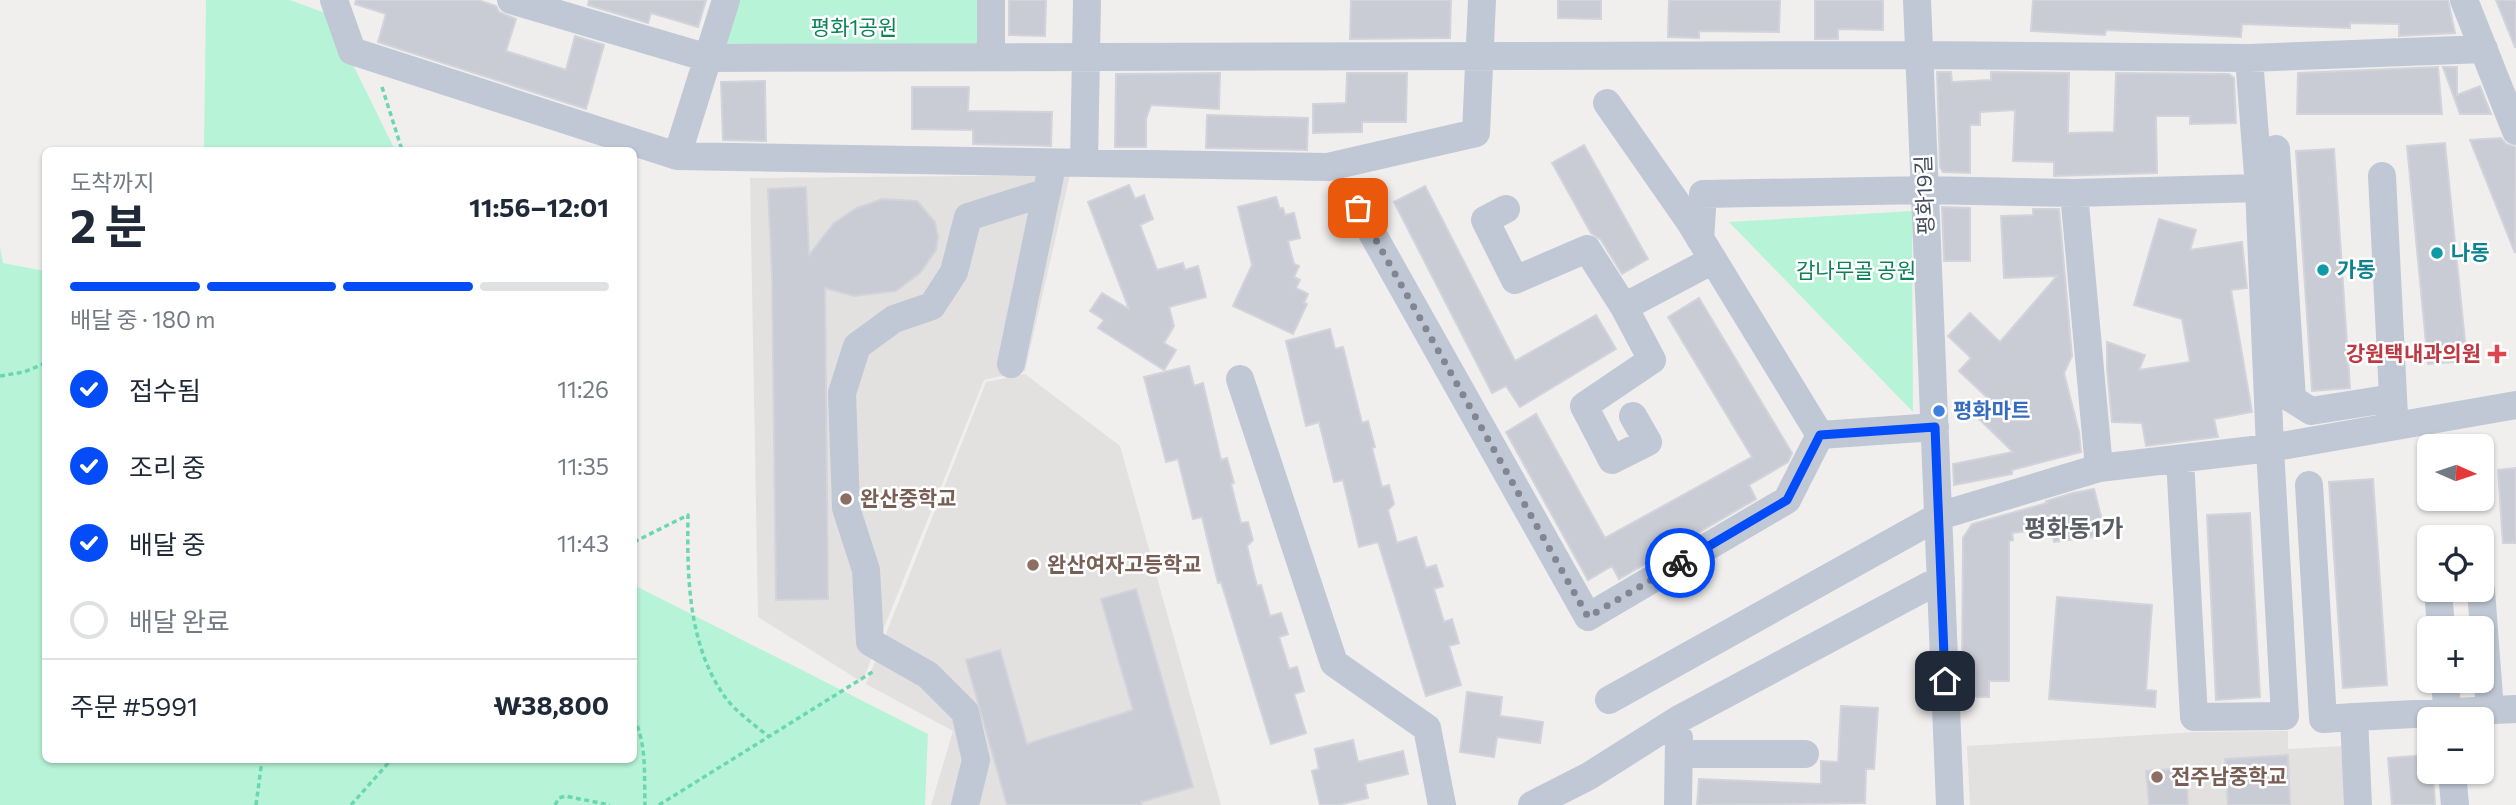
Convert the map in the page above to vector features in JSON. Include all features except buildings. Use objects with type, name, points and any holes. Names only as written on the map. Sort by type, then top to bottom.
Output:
[{"type":"street","points":[[334,0],[352,51],[677,156],[1328,167],[1476,133],[1482,0]]},
{"type":"street","points":[[511,0],[708,58],[1920,55],[2249,58],[2484,49]]},
{"type":"street","points":[[677,156],[726,0]]},
{"type":"street","points":[[991,0],[991,57]]},
{"type":"street","points":[[1084,163],[1087,0]]},
{"type":"street","name":"평화19길","points":[[1917,0],[1951,805]]},
{"type":"street","points":[[2464,0],[2516,131]]},
{"type":"street","points":[[2180,459],[2194,716],[2286,716],[2270,448],[2259,188],[2249,58]]},
{"type":"street","points":[[1607,103],[1706,249],[1820,435]]},
{"type":"street","points":[[2276,149],[2292,399],[2311,411],[2393,398]]},
{"type":"street","points":[[1011,364],[1053,163]]},
{"type":"street","points":[[2382,176],[2395,426]]},
{"type":"street","points":[[1706,249],[1703,194],[1925,190],[2074,193],[2259,188]]},
{"type":"street","points":[[965,805],[976,760],[965,712],[928,675],[870,642],[866,570],[846,508],[842,393],[857,346],[894,319],[932,306],[954,272],[968,216],[1047,192]]},
{"type":"street","points":[[2074,193],[2099,468]]},
{"type":"street","points":[[1358,208],[1588,617],[1787,500],[1820,435]]},
{"type":"street","points":[[1506,209],[1485,220],[1515,280],[1587,249],[1624,307],[1652,360],[1584,406],[1612,460],[1648,442],[1633,415]]},
{"type":"street","points":[[1624,307],[1706,249]]},
{"type":"street","points":[[1240,379],[1334,663],[1427,728],[1442,805]]},
{"type":"street","points":[[1609,700],[1938,516],[2099,468],[2270,448],[2516,405]]},
{"type":"street","points":[[1820,435],[1935,427]]},
{"type":"street","points":[[2309,485],[2323,719],[2417,716]]},
{"type":"street","points":[[1532,805],[1590,776],[1679,719],[1941,579]]},
{"type":"street","points":[[2483,602],[2503,709]]},
{"type":"street","points":[[2354,717],[2358,805]]},
{"type":"street","points":[[1678,805],[1679,719]]},
{"type":"street","points":[[1679,754],[1805,754]]},
{"type":"street","points":[[2453,784],[2455,805]]},
{"type":"path","points":[[368,56],[380,81],[401,147]]},
{"type":"path","points":[[0,376],[24,372],[42,365]]},
{"type":"path","points":[[637,540],[688,515],[688,570],[701,652],[726,698],[768,737]]},
{"type":"path","points":[[659,805],[897,657]]},
{"type":"path","points":[[637,725],[643,748],[645,805]]},
{"type":"path","points":[[256,805],[262,763]]},
{"type":"path","points":[[351,805],[388,763]]},
{"type":"path","points":[[555,805],[559,798],[565,796],[610,805]]},
{"type":"shaded area","name":"완산중학교","points":[[1070,175],[1025,371],[984,380],[862,682],[758,617],[750,178]]},
{"type":"shaded area","name":"완산여자고등학교","points":[[1025,374],[1120,446],[1221,805],[931,805],[953,731],[866,684],[986,382]]},
{"type":"shaded area","name":"전주남중학교","points":[[2288,731],[2288,749],[2344,746],[2346,805],[1970,805],[1967,746],[2196,732]]},
{"type":"green space","points":[[206,0],[290,0],[328,14],[394,147],[204,147]]},
{"type":"green space","name":"평화1공원","points":[[726,0],[991,0],[991,57],[708,58]]},
{"type":"green space","name":"감나무골 공원","points":[[1912,211],[1913,412],[1729,222]]},
{"type":"green space","points":[[0,247],[3,263],[42,270],[42,763],[637,763],[637,587],[928,734],[925,805],[0,805]]},
{"type":"way so far","points":[[1358,208],[1588,617],[1680,563]]},
{"type":"place","name":"나동","points":[[2437,253]]},
{"type":"place","name":"가동","points":[[2323,270]]},
{"type":"place","name":"강원택내과의원","points":[[2497,354]]},
{"type":"place","name":"평화마트","points":[[1939,411]]},
{"type":"place","name":"완산중학교","points":[[846,499]]},
{"type":"place","name":"완산여자고등학교","points":[[1033,565]]},
{"type":"place","name":"전주남중학교","points":[[2157,777]]},
{"type":"district","name":"평화동1가","points":[[2074,529]]},
{"type":"route","points":[[1680,563],[1787,500],[1820,435],[1935,427],[1945,681]]}]
